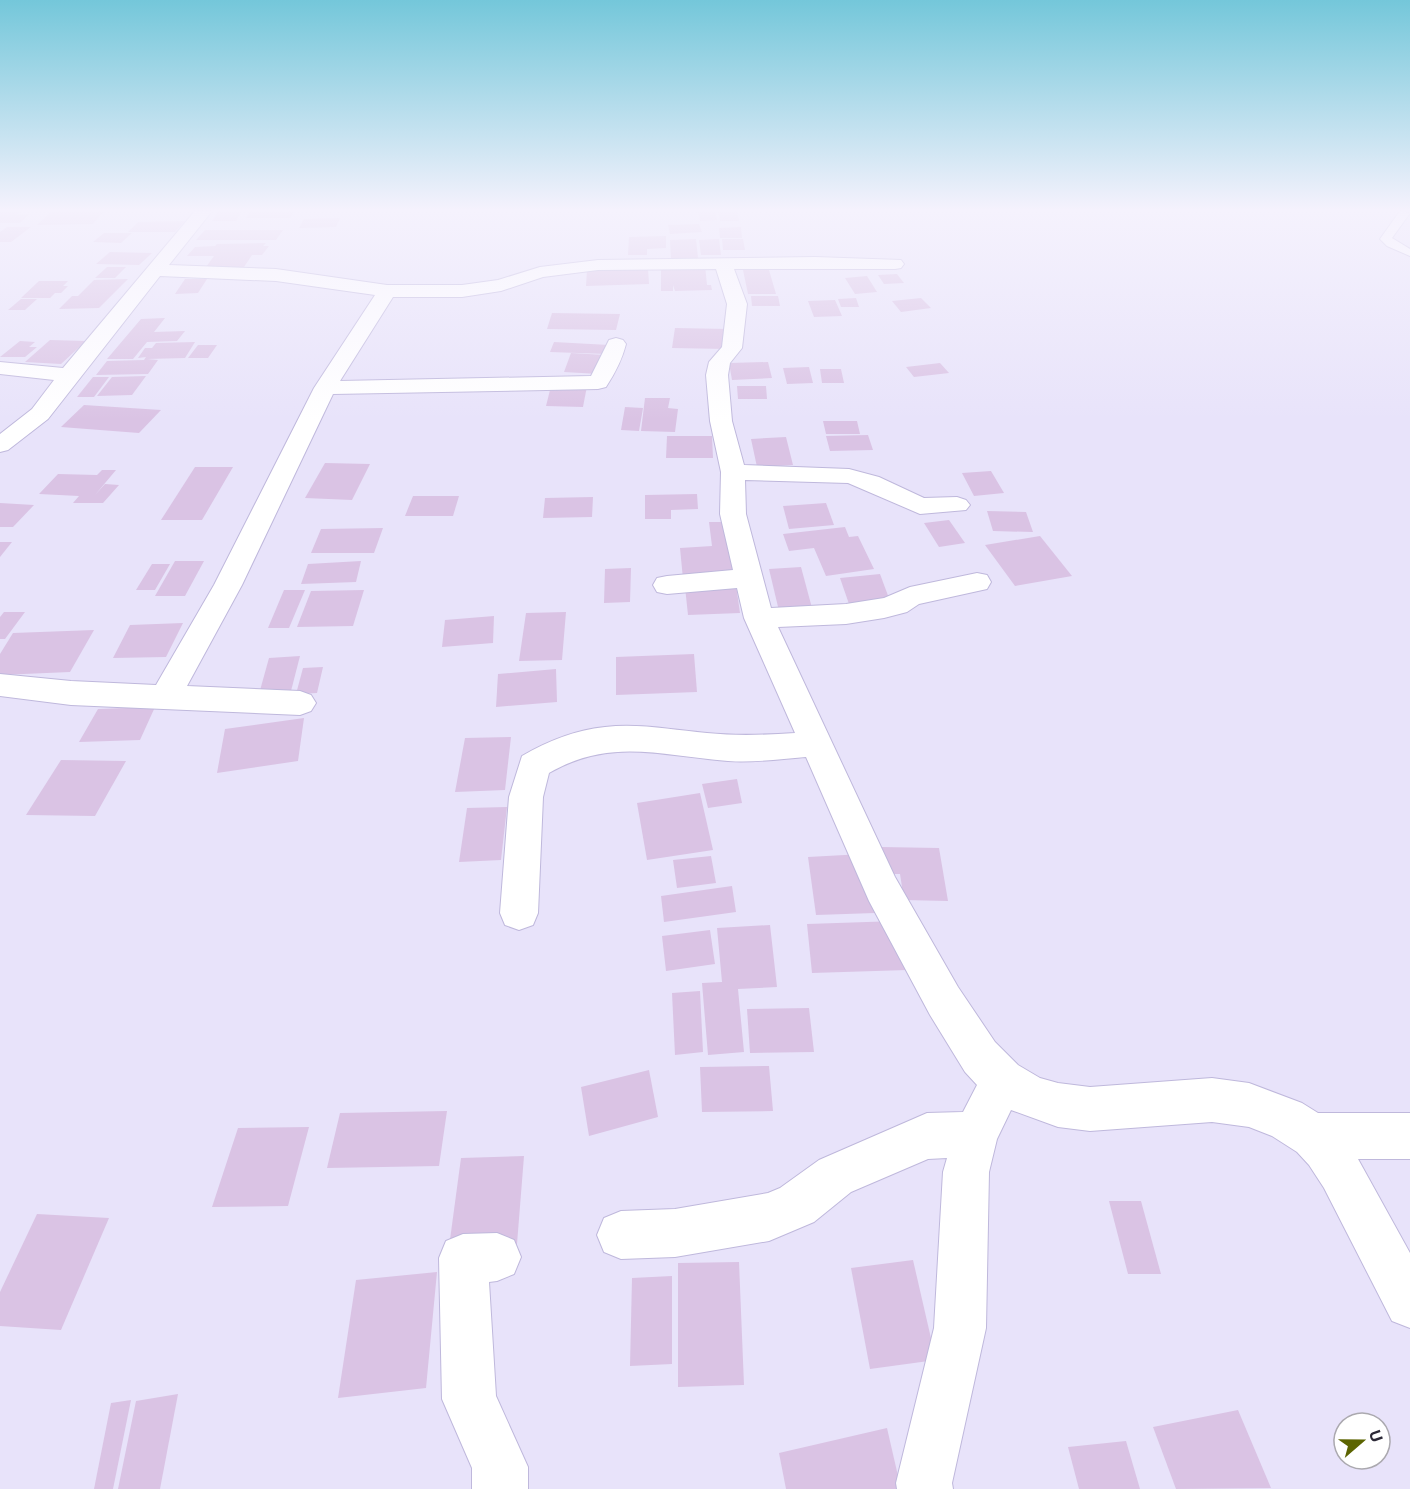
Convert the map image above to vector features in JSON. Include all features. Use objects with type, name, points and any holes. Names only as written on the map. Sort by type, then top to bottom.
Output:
[{"type":"street","points":[[0,445],[40,414],[69,375],[147,280]]},
{"type":"street","points":[[314,280],[387,291],[462,291],[515,280]]},
{"type":"street","points":[[729,280],[736,304],[732,348],[720,362],[717,375],[721,421],[733,472],[733,514],[759,618],[882,889],[938,991],[980,1057],[1004,1080],[1031,1097],[1069,1106],[1090,1108],[1212,1100],[1249,1105],[1286,1119],[1312,1136],[1325,1149],[1340,1172],[1410,1303]]},
{"type":"street","points":[[165,697],[228,585],[325,388],[387,291]]},
{"type":"street","points":[[325,388],[598,382],[611,360],[616,344]]},
{"type":"street","points":[[0,368],[69,375]]},
{"type":"street","points":[[733,472],[849,476],[870,482],[920,506],[957,505]]},
{"type":"street","points":[[667,585],[749,578]]},
{"type":"street","points":[[759,618],[846,614],[884,608],[897,605],[910,597],[977,582]]},
{"type":"street","points":[[0,685],[70,693],[300,703]]},
{"type":"street","points":[[519,912],[526,797],[534,765],[546,757],[569,748],[610,738],[672,740],[731,748],[817,744]]},
{"type":"street","points":[[925,1489],[924,1483],[960,1328],[966,1172],[976,1134],[1004,1080]]},
{"type":"street","points":[[621,1235],[675,1233],[769,1217],[797,1205],[835,1176],[927,1136],[976,1134]]},
{"type":"street","points":[[1312,1136],[1410,1136]]},
{"type":"street","points":[[497,1257],[463,1258],[468,1399],[500,1467],[500,1489]]},
{"type":"building","points":[[94,280],[127,280],[99,308],[59,309],[72,296],[78,296]]},
{"type":"building","points":[[184,280],[206,280],[198,293],[175,294]]},
{"type":"building","points":[[586,280],[649,280],[649,284],[586,286]]},
{"type":"building","points":[[661,280],[707,280],[707,285],[711,285],[712,290],[675,291],[673,285],[673,291],[661,291]]},
{"type":"building","points":[[745,280],[772,280],[776,294],[748,294]]},
{"type":"building","points":[[847,280],[870,280],[877,292],[855,294]]},
{"type":"building","points":[[882,280],[902,280],[904,283],[884,284]]},
{"type":"building","points":[[39,281],[68,281],[63,286],[68,286],[61,293],[55,293],[50,298],[21,298]]},
{"type":"building","points":[[751,296],[778,296],[780,306],[752,306]]},
{"type":"building","points":[[856,298],[859,307],[841,307],[838,299]]},
{"type":"building","points":[[921,298],[931,308],[901,312],[892,301]]},
{"type":"building","points":[[21,299],[37,299],[25,310],[8,310]]},
{"type":"building","points":[[835,300],[842,316],[814,317],[808,301]]},
{"type":"building","points":[[552,313],[620,314],[616,330],[547,329]]},
{"type":"building","points":[[165,318],[154,332],[185,331],[177,341],[147,342],[133,359],[107,359],[141,319]]},
{"type":"building","points":[[675,328],[728,329],[727,349],[672,348]]},
{"type":"building","points":[[50,340],[86,341],[61,364],[25,362]]},
{"type":"building","points":[[20,341],[35,342],[29,347],[37,347],[25,357],[0,357]]},
{"type":"building","points":[[195,342],[185,358],[147,359],[158,360],[148,374],[96,375],[107,361],[144,360],[146,357],[138,358],[145,348],[152,348],[156,343]]},
{"type":"building","points":[[554,342],[609,345],[607,354],[550,352]]},
{"type":"building","points":[[198,345],[217,345],[208,358],[188,358]]},
{"type":"building","points":[[571,353],[605,355],[599,374],[564,372]]},
{"type":"building","points":[[768,362],[772,378],[732,380],[729,363]]},
{"type":"building","points":[[940,363],[949,373],[914,377],[906,367]]},
{"type":"building","points":[[809,367],[813,383],[787,384],[783,368]]},
{"type":"building","points":[[820,369],[841,369],[844,383],[822,383]]},
{"type":"building","points":[[146,376],[132,395],[97,396],[112,377]]},
{"type":"building","points":[[93,377],[109,377],[94,397],[77,397]]},
{"type":"building","points":[[551,386],[587,386],[583,407],[546,406]]},
{"type":"building","points":[[737,386],[766,386],[767,399],[738,399]]},
{"type":"building","points":[[645,398],[670,398],[668,408],[678,409],[675,432],[641,431]]},
{"type":"building","points":[[84,405],[161,410],[139,433],[61,427]]},
{"type":"building","points":[[625,407],[643,408],[639,431],[621,430]]},
{"type":"building","points":[[823,421],[857,421],[860,434],[826,434]]},
{"type":"building","points":[[868,435],[873,450],[830,451],[826,436]]},
{"type":"building","points":[[667,436],[712,436],[713,458],[666,458]]},
{"type":"building","points":[[786,437],[793,465],[757,467],[751,439]]},
{"type":"building","points":[[325,463],[370,464],[352,500],[305,498]]},
{"type":"building","points":[[195,467],[233,467],[202,520],[161,520]]},
{"type":"building","points":[[102,470],[116,470],[95,495],[105,484],[119,485],[103,503],[73,503],[79,496],[39,494],[58,474],[97,475]]},
{"type":"building","points":[[991,471],[1004,493],[974,496],[962,473]]},
{"type":"building","points":[[697,494],[698,509],[671,510],[671,519],[645,519],[645,495]]},
{"type":"building","points":[[413,496],[459,496],[453,516],[405,516]]},
{"type":"building","points":[[593,497],[592,517],[543,518],[545,498]]},
{"type":"building","points":[[0,503],[34,505],[13,527],[0,527]]},
{"type":"building","points":[[826,503],[834,525],[789,529],[783,506]]},
{"type":"building","points":[[987,511],[1026,512],[1033,532],[993,531]]},
{"type":"building","points":[[949,520],[965,543],[939,547],[924,523]]},
{"type":"building","points":[[709,522],[729,522],[737,576],[683,579],[680,548],[712,546]]},
{"type":"building","points":[[845,527],[849,537],[858,536],[874,569],[826,576],[814,548],[789,551],[783,534]]},
{"type":"building","points":[[383,528],[374,553],[311,553],[321,529]]},
{"type":"building","points":[[1040,536],[1072,576],[1015,586],[985,545]]},
{"type":"building","points":[[0,542],[12,542],[0,557]]},
{"type":"building","points":[[175,561],[204,561],[185,596],[155,596]]},
{"type":"building","points":[[361,561],[356,582],[301,584],[308,564]]},
{"type":"building","points":[[152,564],[170,564],[155,590],[136,590]]},
{"type":"building","points":[[801,567],[812,608],[779,611],[769,569]]},
{"type":"building","points":[[631,568],[630,602],[604,603],[605,569]]},
{"type":"building","points":[[880,574],[890,601],[849,604],[840,578]]},
{"type":"building","points":[[736,585],[740,613],[688,615],[685,587]]},
{"type":"building","points":[[284,590],[305,590],[289,628],[268,628]]},
{"type":"building","points":[[364,590],[353,626],[297,627],[311,591]]},
{"type":"building","points":[[4,612],[25,612],[5,639],[0,639],[0,617]]},
{"type":"building","points":[[566,612],[562,660],[519,661],[526,613]]},
{"type":"building","points":[[494,616],[493,643],[442,647],[445,620]]},
{"type":"building","points":[[183,623],[166,657],[113,658],[130,625]]},
{"type":"building","points":[[94,630],[70,672],[0,675],[0,654],[13,633]]},
{"type":"building","points":[[694,654],[697,692],[616,695],[616,657]]},
{"type":"building","points":[[300,656],[291,691],[259,694],[269,658]]},
{"type":"building","points":[[323,667],[317,693],[296,694],[303,668]]},
{"type":"building","points":[[556,669],[557,702],[496,707],[498,674]]},
{"type":"building","points":[[155,707],[140,740],[79,742],[98,709]]},
{"type":"building","points":[[304,718],[298,761],[217,773],[225,729]]},
{"type":"building","points":[[511,737],[505,790],[455,792],[465,738]]},
{"type":"building","points":[[61,760],[126,761],[95,816],[26,815]]},
{"type":"building","points":[[737,779],[742,803],[708,808],[702,784]]},
{"type":"building","points":[[700,793],[713,850],[647,860],[637,803]]},
{"type":"building","points":[[507,807],[501,860],[459,862],[467,808]]},
{"type":"building","points":[[881,847],[939,848],[948,901],[904,900],[900,874],[885,874]]},
{"type":"building","points":[[863,854],[875,913],[816,915],[808,857]]},
{"type":"building","points":[[711,856],[716,883],[677,888],[673,860]]},
{"type":"building","points":[[732,886],[736,912],[664,922],[661,896]]},
{"type":"building","points":[[897,921],[907,970],[812,973],[807,924]]},
{"type":"building","points":[[770,925],[777,987],[738,989],[744,1052],[708,1055],[702,983],[722,982],[717,928]]},
{"type":"building","points":[[710,930],[715,964],[666,971],[662,936]]},
{"type":"building","points":[[700,991],[703,1052],[675,1055],[672,993]]},
{"type":"building","points":[[809,1008],[814,1052],[750,1053],[747,1009]]},
{"type":"building","points":[[769,1066],[773,1111],[702,1112],[700,1067]]},
{"type":"building","points":[[649,1070],[658,1117],[589,1136],[581,1087]]},
{"type":"building","points":[[447,1111],[439,1166],[327,1168],[340,1113]]},
{"type":"building","points":[[309,1127],[288,1206],[212,1207],[238,1128]]},
{"type":"building","points":[[524,1156],[517,1244],[449,1247],[461,1158]]},
{"type":"building","points":[[1109,1201],[1141,1201],[1161,1274],[1128,1274]]},
{"type":"building","points":[[37,1214],[109,1218],[61,1330],[0,1326],[0,1292]]},
{"type":"building","points":[[913,1260],[936,1360],[870,1369],[851,1268]]},
{"type":"building","points":[[739,1262],[744,1385],[678,1387],[678,1263]]},
{"type":"building","points":[[437,1272],[426,1388],[338,1398],[356,1280]]},
{"type":"building","points":[[672,1276],[672,1364],[630,1366],[632,1278]]},
{"type":"building","points":[[178,1394],[160,1489],[118,1489],[136,1401]]},
{"type":"building","points":[[131,1400],[113,1489],[94,1489],[111,1403]]},
{"type":"building","points":[[1238,1410],[1271,1488],[1176,1489],[1153,1427]]},
{"type":"building","points":[[887,1428],[901,1489],[786,1489],[779,1453]]},
{"type":"building","points":[[1126,1441],[1140,1489],[1079,1489],[1068,1447]]}]
